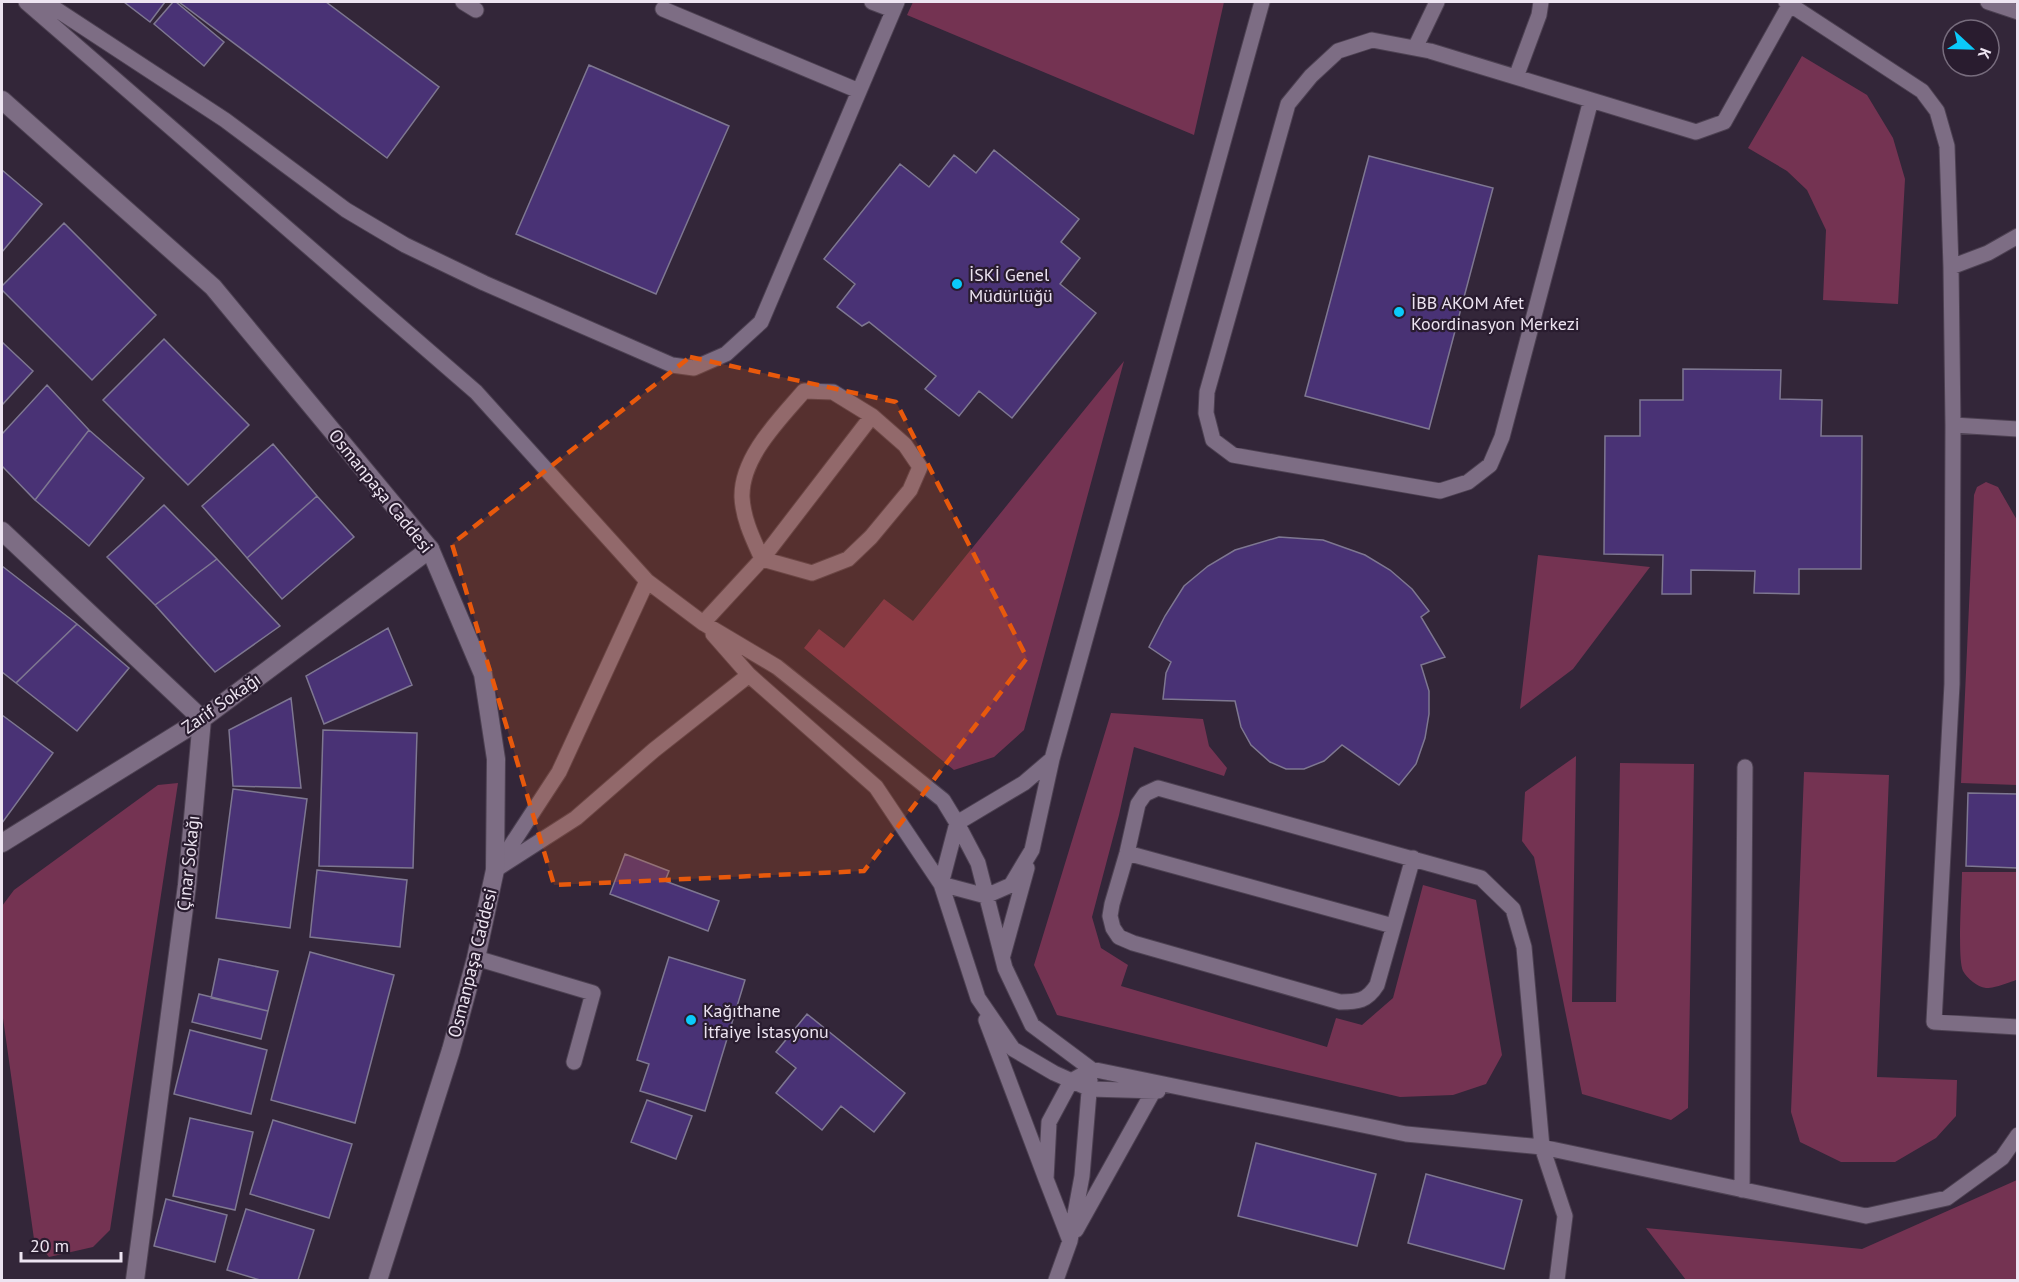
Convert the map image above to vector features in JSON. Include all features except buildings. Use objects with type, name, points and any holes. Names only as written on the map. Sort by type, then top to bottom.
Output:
[{"type":"main road","name":"Osmanpaşa Caddesi","points":[[2,100],[213,287],[430,549],[483,674],[496,759],[495,870],[476,958],[451,1050],[378,1281]]},
{"type":"main road","points":[[2,531],[202,719]]},
{"type":"main road","name":"Zarif Sokağı","points":[[2,843],[202,719],[430,549]]},
{"type":"main road","name":"Çınar Sokağı","points":[[135,1281],[187,885],[202,719]]},
{"type":"lane","points":[[26,2],[476,392],[646,581],[703,623],[777,667],[943,800],[978,863],[1003,958],[1032,1025],[1091,1070],[1406,1134],[1542,1147],[1866,1216],[1947,1198],[2002,1158],[2016,1141]]},
{"type":"lane","points":[[45,2],[225,120],[346,210],[405,245],[484,283],[672,365],[694,368],[726,354],[760,321],[895,6],[873,2]]},
{"type":"lane","points":[[1003,958],[1032,850],[1052,759],[1262,2]]},
{"type":"lane","points":[[1415,48],[1437,2]]},
{"type":"lane","points":[[1516,77],[1539,15],[1541,2]]},
{"type":"lane","points":[[1988,2],[2018,12]]},
{"type":"lane","points":[[1591,100],[1502,437],[1490,465],[1468,483],[1440,491],[1233,455],[1213,440],[1206,413],[1207,392],[1288,104],[1311,76],[1338,51],[1372,40],[1415,48],[1516,77],[1696,132],[1724,122],[1788,3],[1922,91],[1937,111],[1947,146],[1951,267],[1952,684],[1934,1022],[2018,1027]]},
{"type":"lane","points":[[663,9],[859,91]]},
{"type":"lane","points":[[1951,267],[1988,253],[2018,236]]},
{"type":"lane","points":[[804,391],[833,392],[872,416],[905,445],[920,467],[910,490],[871,537],[848,559],[812,573],[762,559],[748,528],[742,496],[749,463],[766,435],[804,391]]},
{"type":"lane","points":[[703,623],[762,559],[872,416]]},
{"type":"lane","points":[[1953,425],[2018,429]]},
{"type":"lane","points":[[495,870],[559,772],[646,581]]},
{"type":"lane","points":[[703,623],[749,675],[876,787],[941,884],[978,998],[1070,1241]]},
{"type":"lane","points":[[495,870],[576,818],[654,750],[749,675]]},
{"type":"lane","points":[[941,884],[957,823],[1024,783],[1052,759]]},
{"type":"lane","points":[[1742,1190],[1745,766]]},
{"type":"lane","points":[[1413,858],[1377,985],[1366,999],[1356,1002],[1340,1002],[1133,943],[1119,937],[1113,928],[1110,916],[1138,804],[1145,794],[1158,788],[1413,858],[1481,878],[1513,909],[1524,947],[1542,1147],[1565,1216],[1559,1279]]},
{"type":"lane","points":[[941,884],[986,896],[1011,885],[1032,850]]},
{"type":"lane","points":[[1127,853],[1393,926]]},
{"type":"lane","points":[[476,958],[594,993],[574,1062]]},
{"type":"lane","points":[[978,998],[1013,1049],[1090,1089],[1154,1090],[1221,1096]]},
{"type":"lane","points":[[1046,1179],[1050,1122],[1071,1081],[1091,1070]]},
{"type":"lane","points":[[1056,1281],[1070,1241],[1082,1176],[1091,1070]]},
{"type":"lane","points":[[1070,1241],[1154,1090]]},
{"type":"highlighted area","points":[[690,357],[896,402],[1027,658],[864,871],[554,885],[452,544]]},
{"type":"shaded area","points":[[913,2],[1224,2],[1194,135],[907,15]]},
{"type":"shaded area","points":[[1802,56],[1867,95],[1893,138],[1905,179],[1898,304],[1823,300],[1826,230],[1807,190],[1787,171],[1748,148]]},
{"type":"shaded area","points":[[1124,361],[1024,730],[994,757],[954,770],[804,648],[819,629],[844,648],[884,599],[913,621]]},
{"type":"shaded area","points":[[1986,482],[1998,487],[2017,520],[2017,785],[1961,783],[1974,495],[1977,487]]},
{"type":"shaded area","points":[[1538,555],[1650,567],[1573,669],[1520,709]]},
{"type":"shaded area","points":[[1111,713],[1203,719],[1209,746],[1227,768],[1224,776],[1134,747],[1092,917],[1101,948],[1128,965],[1121,986],[1327,1047],[1336,1018],[1362,1025],[1393,998],[1423,885],[1476,900],[1502,1055],[1486,1084],[1453,1095],[1400,1097],[1057,1015],[1034,965]]},
{"type":"shaded area","points":[[1576,756],[1572,1002],[1616,1002],[1620,763],[1694,764],[1688,1108],[1671,1120],[1582,1094],[1534,857],[1522,841],[1525,792]]},
{"type":"shaded area","points":[[1804,772],[1889,775],[1877,1077],[1957,1080],[1956,1116],[1936,1138],[1895,1162],[1841,1162],[1800,1142],[1791,1112]]},
{"type":"shaded area","points":[[178,783],[110,1230],[93,1247],[49,1257],[34,1239],[2,1011],[2,906],[14,890],[158,785]]},
{"type":"shaded area","points":[[1962,872],[2017,872],[2018,979],[1986,988],[1973,982],[1963,971],[1960,939]]},
{"type":"shaded area","points":[[2017,1180],[2017,1280],[1686,1280],[1646,1228],[1862,1249]]},
{"type":"place","name":"İSKİ Genel Müdürlüğü","points":[[957,284]]},
{"type":"place","name":"İBB AKOM Afet Koordinasyon Merkezi","points":[[1399,312]]},
{"type":"place","name":"Kağıthane İtfaiye İstasyonu","points":[[691,1020]]}]
